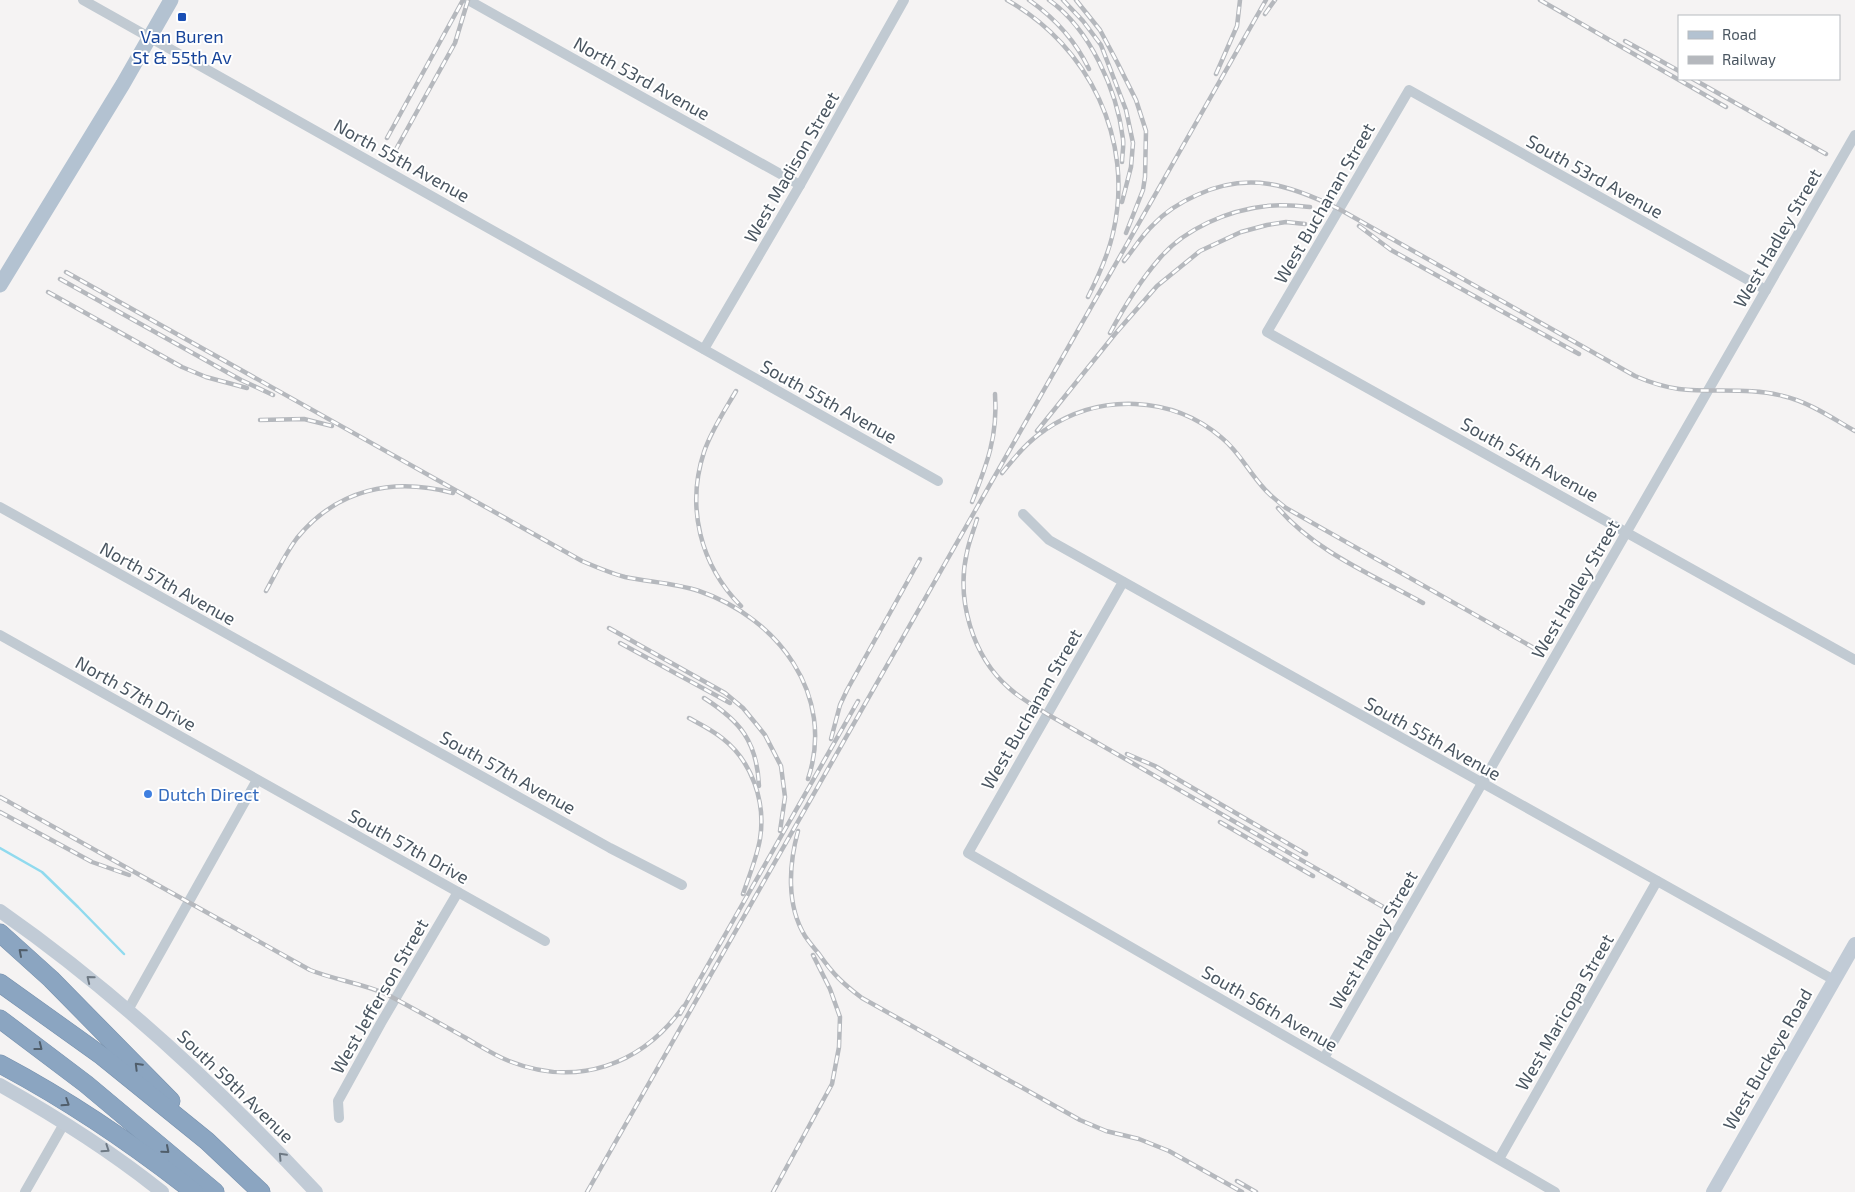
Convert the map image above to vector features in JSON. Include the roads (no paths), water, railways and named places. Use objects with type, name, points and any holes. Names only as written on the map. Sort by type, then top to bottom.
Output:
[{"type":"highway","points":[[0,933],[52,979],[106,1033],[157,1085],[207,1141]]},
{"type":"highway","points":[[0,982],[102,1056],[207,1141],[261,1192]]},
{"type":"highway","points":[[0,1019],[86,1084],[215,1192]]},
{"type":"highway","points":[[0,1064],[46,1090],[144,1154],[194,1192]]},
{"type":"main road","points":[[0,285],[150,38],[170,0]]},
{"type":"main road","name":"South 59th Avenue","points":[[0,911],[53,950],[128,1010],[267,1139],[316,1192]]},
{"type":"main road","name":"West Buckeye Road","points":[[1713,1192],[1855,944]]},
{"type":"main road","points":[[0,1085],[65,1122],[124,1162],[162,1192]]},
{"type":"street","name":"North 55th Avenue","points":[[83,0],[704,349]]},
{"type":"street","name":"North 53rd Avenue","points":[[468,0],[800,185]]},
{"type":"street","name":"West Madison Street","points":[[704,349],[800,185],[904,0]]},
{"type":"street","name":"South 53rd Avenue","points":[[1409,90],[1766,290]]},
{"type":"street","name":"West Buchanan Street","points":[[1267,332],[1409,90]]},
{"type":"street","name":"West Hadley Street","points":[[1324,1058],[1855,136]]},
{"type":"street","name":"South 54th Avenue","points":[[1267,332],[1855,660]]},
{"type":"street","name":"South 55th Avenue","points":[[704,349],[938,481]]},
{"type":"street","name":"North 57th Avenue","points":[[0,507],[320,686]]},
{"type":"street","name":"South 55th Avenue","points":[[1023,514],[1049,540],[1482,785],[1834,980]]},
{"type":"street","name":"West Buchanan Street","points":[[968,853],[1123,582]]},
{"type":"street","name":"North 57th Drive","points":[[0,635],[257,780]]},
{"type":"street","name":"South 57th Avenue","points":[[320,686],[610,848],[682,885]]},
{"type":"street","name":"South 57th Drive","points":[[257,780],[545,941]]},
{"type":"street","points":[[128,1010],[257,780]]},
{"type":"street","name":"South 56th Avenue","points":[[968,853],[1556,1192]]},
{"type":"street","name":"West Maricopa Street","points":[[1499,1159],[1658,881]]},
{"type":"street","name":"West Jefferson Street","points":[[339,1118],[338,1101],[458,892]]},
{"type":"street","points":[[26,1192],[65,1122]]},
{"type":"waterway","points":[[0,848],[42,872],[124,954]]},
{"type":"railway","points":[[387,138],[463,0]]},
{"type":"railway","points":[[395,151],[455,43],[468,0]]},
{"type":"railway","points":[[1007,0],[1036,19],[1061,43],[1082,69],[1099,99],[1111,131],[1117,164],[1118,198],[1113,233],[1108,250],[1088,297]]},
{"type":"railway","points":[[1029,0],[1048,15],[1071,39],[1089,69]]},
{"type":"railway","points":[[1049,0],[1064,12],[1077,27],[1089,44],[1108,81],[1120,120],[1123,142],[1122,162]]},
{"type":"railway","points":[[1063,0],[1083,21],[1101,45],[1126,110],[1133,143],[1131,167],[1122,202]]},
{"type":"railway","points":[[1076,0],[1100,30],[1136,100],[1146,131],[1143,190],[1126,233]]},
{"type":"railway","points":[[1216,74],[1237,26],[1240,0]]},
{"type":"railway","points":[[587,1192],[1266,0]]},
{"type":"railway","points":[[1265,14],[1275,0]]},
{"type":"railway","points":[[1540,0],[1678,79]]},
{"type":"railway","points":[[1625,41],[1678,70]]},
{"type":"railway","points":[[1679,80],[1726,107]]},
{"type":"railway","points":[[1695,80],[1826,154]]},
{"type":"railway","points":[[1124,261],[1145,233],[1158,220],[1185,201],[1216,188],[1234,184],[1269,184],[1303,193],[1339,209],[1635,376],[1679,389],[1744,391],[1783,396],[1811,406],[1855,431]]},
{"type":"railway","points":[[1110,333],[1133,294],[1152,267],[1169,248],[1194,230],[1222,217],[1252,208],[1278,205],[1310,207]]},
{"type":"railway","points":[[1037,431],[1115,334],[1157,286],[1200,251],[1241,232],[1267,225],[1286,222],[1305,224]]},
{"type":"railway","points":[[1359,226],[1391,250],[1579,354]]},
{"type":"railway","points":[[66,272],[582,561],[625,577],[671,584],[699,591],[728,603],[753,620],[776,640],[794,664],[807,690],[814,718],[815,748],[808,779]]},
{"type":"railway","points":[[60,279],[241,380],[273,395]]},
{"type":"railway","points":[[48,292],[182,367],[206,377],[247,388]]},
{"type":"railway","points":[[736,391],[707,444],[699,473],[696,494],[700,534],[707,554],[715,572],[741,606]]},
{"type":"railway","points":[[972,502],[987,462],[993,437],[995,394]]},
{"type":"railway","points":[[1002,473],[1039,434],[1066,418],[1088,410],[1112,405],[1135,404],[1181,413],[1202,424],[1228,443],[1264,488],[1286,508],[1541,652]]},
{"type":"railway","points":[[260,420],[304,419],[332,426]]},
{"type":"railway","points":[[266,591],[297,538],[313,521],[330,508],[348,498],[388,487],[431,488],[453,493]]},
{"type":"railway","points":[[1278,508],[1293,524],[1327,550],[1423,603]]},
{"type":"railway","points":[[977,519],[968,548],[964,570],[966,607],[970,626],[985,660],[1009,688],[1022,699],[1047,714],[1392,912]]},
{"type":"railway","points":[[831,739],[840,705],[847,690],[920,559]]},
{"type":"railway","points":[[609,628],[725,693],[743,708],[765,735],[781,766],[785,797],[780,831]]},
{"type":"railway","points":[[620,643],[730,703]]},
{"type":"railway","points":[[704,698],[728,715],[744,734],[755,756],[759,786]]},
{"type":"railway","points":[[680,1014],[858,701]]},
{"type":"railway","points":[[689,718],[714,732],[732,747],[749,770],[759,797],[761,811],[760,839],[743,894]]},
{"type":"railway","points":[[1127,754],[1155,766],[1306,854]]},
{"type":"railway","points":[[0,797],[310,970],[386,994],[498,1056],[534,1069],[559,1072],[583,1071],[606,1066],[628,1057],[648,1044],[667,1027],[683,1007]]},
{"type":"railway","points":[[0,812],[92,862],[129,875]]},
{"type":"railway","points":[[1220,822],[1313,876]]},
{"type":"railway","points":[[798,831],[791,871],[791,884],[792,898],[799,924],[833,973],[849,988],[862,998],[1080,1120],[1106,1131],[1139,1139],[1169,1151],[1242,1192]]},
{"type":"railway","points":[[773,1192],[832,1084],[839,1047],[840,1017],[830,989],[813,955]]},
{"type":"railway","points":[[1237,1181],[1256,1192]]},
{"type":"place","name":"Van Buren St & 55th Av","points":[[182,17]]},
{"type":"place","name":"Dutch Direct","points":[[148,794]]}]
